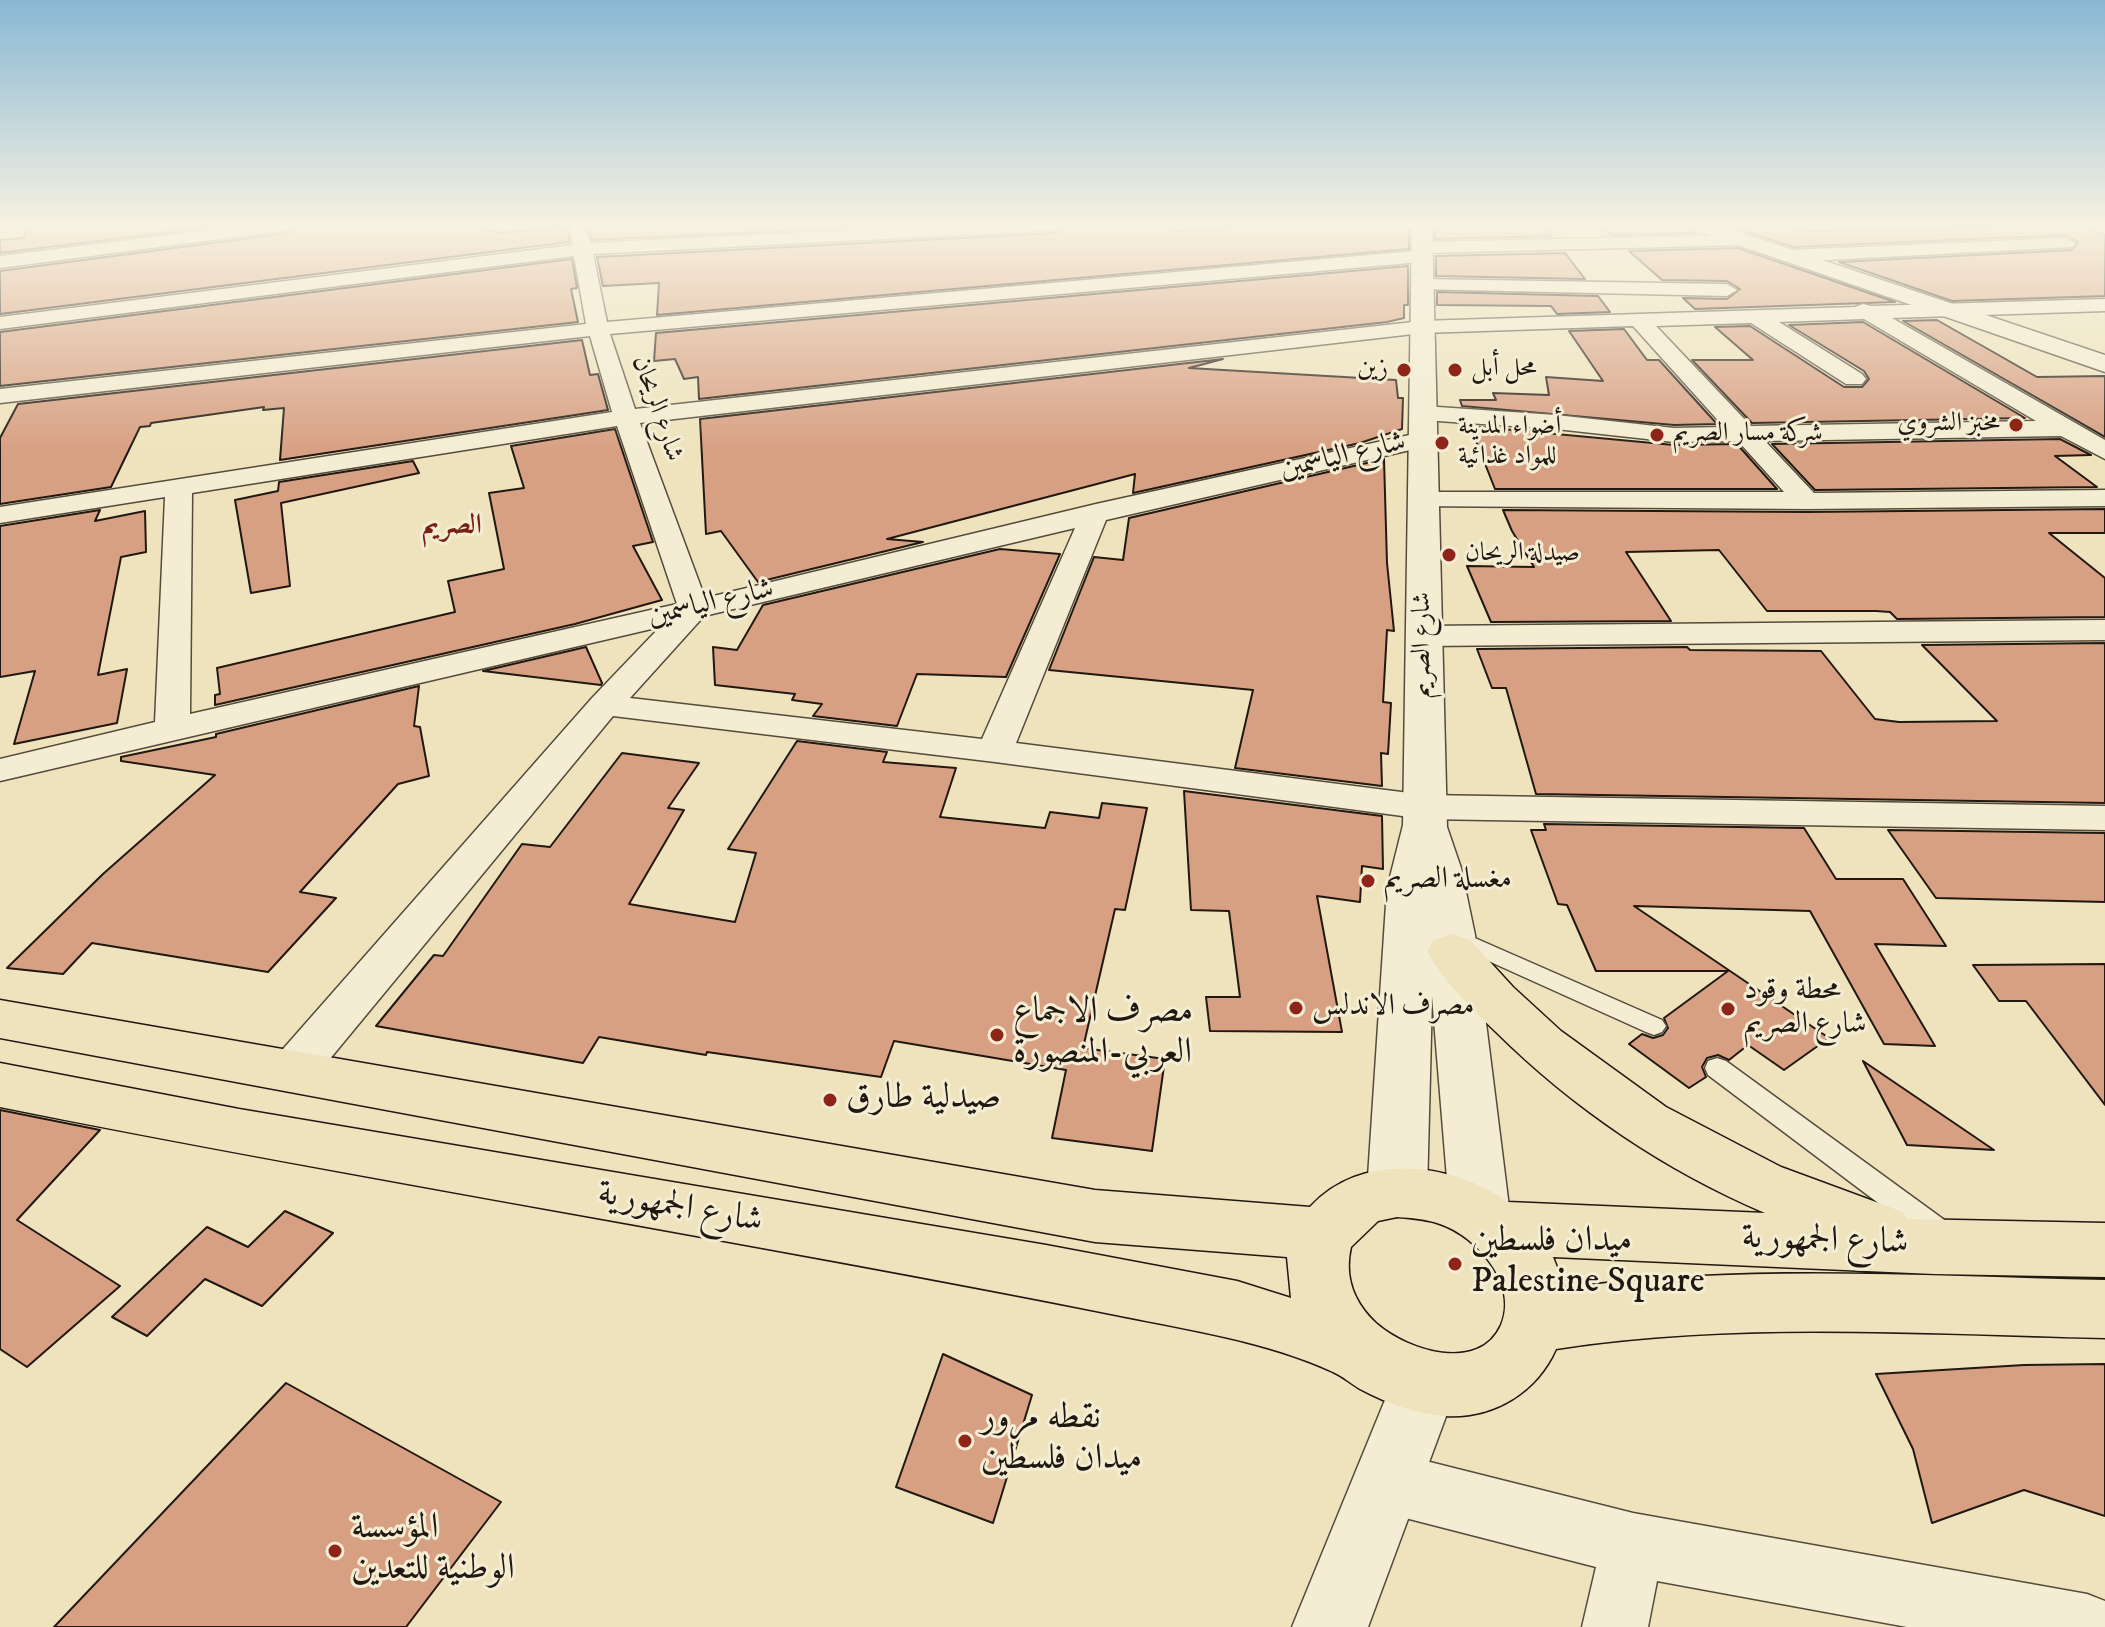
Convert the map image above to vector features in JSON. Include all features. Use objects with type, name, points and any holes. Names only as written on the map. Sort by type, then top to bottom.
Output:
[{"type":"main road","points":[[1451,944],[1490,998],[1550,1053],[1610,1099],[1665,1134],[1793,1198],[1862,1225],[1947,1247]]},
{"type":"main road","points":[[0,1019],[1095,1216],[1324,1234]]},
{"type":"main road","name":"شارع الجمهورية","points":[[0,1085],[239,1132],[1046,1273],[1222,1307],[1357,1349]]},
{"type":"main road","points":[[1397,1192],[1425,1194],[1453,1201],[1488,1222],[1521,1256],[1535,1288],[1536,1322],[1524,1351],[1499,1373],[1465,1385],[1425,1384],[1389,1371],[1357,1349],[1333,1322],[1319,1291],[1316,1261],[1324,1234],[1342,1213],[1367,1198],[1397,1192]]},
{"type":"main road","name":"شارع الجمهورية","points":[[1488,1222],[1947,1247],[2105,1250]]},
{"type":"main road","name":"شارع الجمهورية","points":[[1536,1322],[1633,1308],[1753,1302],[2105,1309]]},
{"type":"street","points":[[0,323],[174,301]]},
{"type":"street","name":"شارع الريحان","points":[[593,301],[598,329],[626,417],[694,609]]},
{"type":"street","points":[[0,396],[598,329],[902,301]]},
{"type":"street","name":"شارع الصريم","points":[[1397,1192],[1411,889],[1425,816],[1422,301]]},
{"type":"street","points":[[1917,301],[2105,364]]},
{"type":"street","points":[[0,515],[626,417],[1422,327],[1863,310],[2105,305]]},
{"type":"street","points":[[1863,310],[2105,451]]},
{"type":"street","points":[[1752,314],[1854,379]]},
{"type":"street","points":[[1638,319],[1807,501]]},
{"type":"street","name":"شارع الياسمين","points":[[0,770],[172,727],[501,655],[1096,512],[1423,426],[1556,422],[1657,434],[1744,435],[2069,428]]},
{"type":"street","points":[[172,727],[179,487]]},
{"type":"street","points":[[1423,500],[2105,498]]},
{"type":"street","points":[[995,751],[1096,512]]},
{"type":"street","points":[[293,1070],[604,705],[694,609]]},
{"type":"street","points":[[1424,636],[2105,630]]},
{"type":"street","points":[[604,705],[995,751],[1425,816],[2105,818]]},
{"type":"street","name":"شارع الصريم","points":[[1425,816],[1451,944],[1488,1222]]},
{"type":"street","points":[[1330,1627],[1425,1384]]},
{"type":"street","points":[[1386,1482],[1633,1545],[2087,1627]]},
{"type":"street","points":[[1615,1627],[1633,1545]]},
{"type":"lane","points":[[1451,944],[1654,1026]]},
{"type":"lane","points":[[1717,1068],[1947,1247]]},
{"type":"building","points":[[0,301],[103,301],[0,314]]},
{"type":"building","points":[[243,301],[574,301],[578,322],[0,386],[0,332]]},
{"type":"building","points":[[658,301],[817,301],[657,315]]},
{"type":"building","points":[[1016,301],[1408,301],[1408,305],[1404,305],[1404,318],[1387,322],[699,399],[698,377],[684,379],[675,359],[654,361],[656,333]]},
{"type":"building","points":[[1437,301],[1602,301],[1610,312],[1557,314],[1551,306],[1437,305]]},
{"type":"building","points":[[1686,301],[1895,302],[1695,309]]},
{"type":"building","points":[[1937,320],[2037,377],[2105,376],[2105,437],[1903,321]]},
{"type":"building","points":[[1863,322],[2025,418],[1752,423],[1692,360],[1753,360],[1715,327],[1750,326],[1844,387],[1862,387],[1869,379],[1864,371],[1789,325]]},
{"type":"building","points":[[1624,329],[1647,360],[1659,360],[1717,424],[1674,425],[1462,406],[1460,400],[1496,400],[1493,393],[1549,395],[1546,377],[1603,381],[1569,331]]},
{"type":"building","points":[[582,340],[590,375],[598,374],[608,410],[280,460],[284,408],[263,410],[264,407],[151,423],[150,426],[140,427],[111,487],[0,504],[0,438],[18,404]]},
{"type":"building","points":[[1223,359],[1189,368],[1396,380],[1398,398],[1403,398],[1402,429],[1360,443],[1133,493],[1135,474],[887,539],[923,542],[758,582],[721,531],[706,534],[700,419]]},
{"type":"building","points":[[1470,426],[1674,445],[1737,444],[1777,489],[1495,489]]},
{"type":"building","points":[[615,429],[653,542],[633,546],[662,600],[575,624],[215,705],[215,695],[220,694],[217,668],[455,612],[448,581],[504,569],[489,493],[524,488],[511,446]]},
{"type":"building","points":[[2060,439],[2091,455],[2055,456],[2097,487],[1815,490],[1772,444]]},
{"type":"building","points":[[1384,459],[1387,563],[1394,631],[1387,630],[1383,702],[1391,703],[1388,754],[1381,753],[1382,786],[1235,768],[1253,690],[1049,670],[1094,557],[1123,560],[1129,518]]},
{"type":"building","points":[[413,461],[419,473],[281,503],[290,586],[251,593],[235,500],[278,491],[279,482]]},
{"type":"building","points":[[2105,509],[2105,533],[2049,533],[2105,578],[2105,617],[1897,619],[1890,612],[1876,611],[1767,611],[1719,550],[1626,552],[1671,621],[1491,622],[1467,566],[1534,567],[1503,510],[1807,512]]},
{"type":"building","points":[[100,510],[95,521],[145,511],[146,552],[121,557],[98,675],[127,669],[117,723],[14,744],[35,671],[0,677],[0,526]]},
{"type":"building","points":[[1000,549],[1060,554],[1006,677],[917,674],[897,726],[813,716],[822,704],[792,700],[795,694],[715,685],[713,647],[737,650],[763,605]]},
{"type":"building","points":[[2105,643],[2105,803],[1536,794],[1506,688],[1492,688],[1477,649],[1687,647],[1690,650],[1821,651],[1875,719],[1899,722],[1997,721],[1922,645]]},
{"type":"building","points":[[586,647],[601,685],[483,671]]},
{"type":"building","points":[[419,686],[414,726],[420,727],[429,776],[398,784],[300,892],[336,898],[268,972],[92,943],[63,974],[7,968],[103,874],[215,775],[121,761],[121,757],[216,737],[216,734]]},
{"type":"building","points":[[797,741],[887,752],[883,762],[956,768],[940,817],[1045,828],[1050,812],[1099,818],[1102,803],[1147,808],[1125,910],[1115,909],[1083,1048],[1165,1059],[1152,1151],[1052,1138],[1066,1070],[894,1041],[881,1077],[707,1052],[706,1055],[599,1037],[583,1063],[376,1026],[434,955],[443,956],[522,844],[550,847],[622,753],[699,763],[668,808],[684,810],[629,904],[735,922],[756,853],[728,849]]},
{"type":"building","points":[[1184,791],[1382,816],[1383,869],[1362,866],[1360,902],[1317,896],[1342,1032],[1210,1031],[1206,997],[1240,997],[1229,911],[1191,910]]},
{"type":"building","points":[[1544,824],[1804,828],[1836,879],[1903,879],[1946,946],[1875,944],[1935,1046],[1884,1044],[1810,911],[1634,906],[1829,1038],[1784,1070],[1748,1045],[1729,1060],[1718,1055],[1707,1058],[1702,1067],[1706,1077],[1689,1088],[1629,1044],[1642,1034],[1653,1038],[1663,1035],[1668,1028],[1664,1018],[1728,971],[1596,971],[1567,905],[1558,904],[1531,830],[1546,830]]},
{"type":"building","points":[[1888,830],[2105,833],[2105,902],[1936,898]]},
{"type":"building","points":[[2105,964],[2105,1105],[2026,1001],[1999,1001],[1973,965]]},
{"type":"building","points":[[1863,1061],[1994,1150],[1907,1145]]},
{"type":"building","points":[[0,1110],[100,1130],[17,1220],[120,1286],[27,1367],[0,1349]]},
{"type":"building","points":[[285,1211],[333,1233],[262,1306],[205,1279],[147,1336],[112,1317],[207,1227],[248,1247]]},
{"type":"building","name":"نقطه مرور ميدان فلسطين","points":[[943,1354],[1032,1395],[993,1523],[896,1487]]},
{"type":"building","points":[[2105,1364],[2105,1516],[2024,1490],[1932,1523],[1913,1449],[1876,1374],[2024,1365]]},
{"type":"building","points":[[286,1383],[501,1502],[406,1627],[54,1627]]},
{"type":"place","name":"زين","points":[[1404,370]]},
{"type":"place","name":"محل أبل","points":[[1455,370]]},
{"type":"place","name":"مخبز الشروي","points":[[2016,425]]},
{"type":"place","name":"شركة مسار الصريم","points":[[1657,435]]},
{"type":"place","name":"أضواء المدينة للمواد غذائية","points":[[1442,443]]},
{"type":"place","name":"صيدلة الريحان","points":[[1449,555]]},
{"type":"place","name":"مغسلة الصريم","points":[[1368,881]]},
{"type":"place","name":"مصرف الاندلس","points":[[1296,1008]]},
{"type":"place","name":"محطة وقود شارع الصريم","points":[[1728,1009]]},
{"type":"place","name":"مصرف الاجماع العربي-المنصورة","points":[[997,1035]]},
{"type":"place","name":"صيدلية طارق","points":[[830,1100]]},
{"type":"place","name":"ميدان فلسطين Palestine Square","points":[[1455,1264]]},
{"type":"place","name":"نقطه مرور ميدان فلسطين","points":[[965,1441]]},
{"type":"place","name":"المؤسسة الوطنية للتعدين","points":[[335,1551]]},
{"type":"district","name":"الصريم","points":[[452,527]]}]
